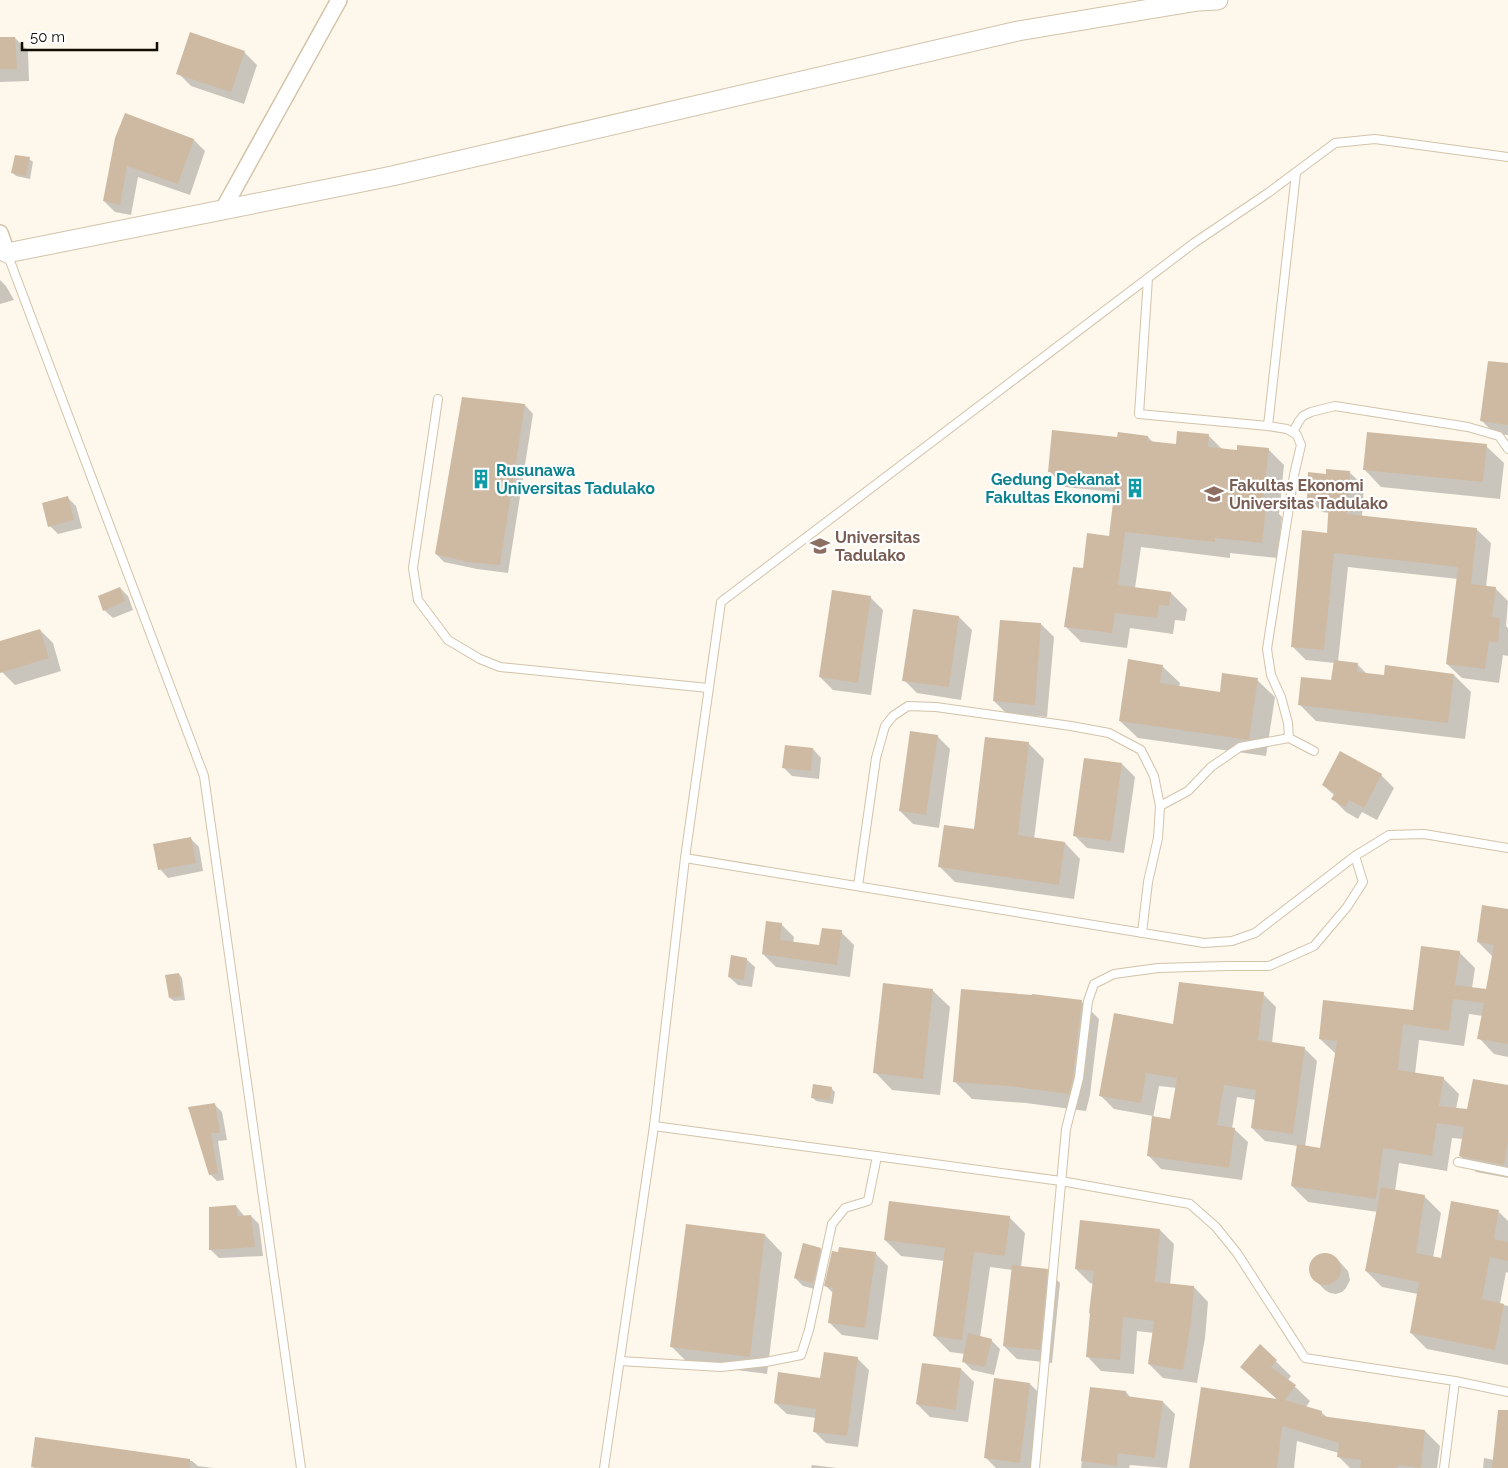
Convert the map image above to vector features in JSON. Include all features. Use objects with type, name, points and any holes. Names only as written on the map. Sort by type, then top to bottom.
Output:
[{"type":"street","points":[[222,211],[339,0]]},
{"type":"street","points":[[0,232],[7,253],[392,176],[1018,31],[1198,1],[1218,0]]},
{"type":"lane","points":[[604,1468],[654,1126],[685,858],[721,602],[1194,243],[1296,173],[1335,143],[1376,139],[1508,157]]},
{"type":"lane","points":[[1268,426],[1296,173]]},
{"type":"lane","points":[[7,253],[204,776],[301,1468]]},
{"type":"lane","points":[[1148,278],[1138,414],[1287,429],[1297,434],[1301,445],[1294,475],[1267,649],[1271,675],[1286,715],[1289,738]]},
{"type":"lane","points":[[438,399],[413,568],[418,600],[448,640],[480,659],[500,667],[708,688]]},
{"type":"lane","points":[[1292,432],[1303,416],[1335,406],[1468,427],[1499,436],[1508,449]]},
{"type":"lane","points":[[858,886],[876,758],[885,726],[893,716],[908,706],[936,707],[1071,726],[1109,733],[1141,750],[1154,776],[1160,806],[1158,838],[1148,882],[1142,932]]},
{"type":"lane","points":[[1160,806],[1188,791],[1211,767],[1240,747],[1289,738],[1314,751]]},
{"type":"lane","points":[[685,858],[1204,943],[1232,941],[1255,933],[1355,856],[1389,835],[1424,834],[1508,848]]},
{"type":"lane","points":[[1035,1468],[1066,1129],[1079,1078],[1088,1001],[1094,984],[1114,974],[1158,968],[1270,966],[1314,946],[1347,908],[1364,882],[1355,856]]},
{"type":"lane","points":[[654,1126],[1062,1181],[1190,1204],[1216,1227],[1237,1253],[1305,1358],[1455,1381],[1508,1392]]},
{"type":"lane","points":[[620,1361],[721,1367],[766,1362],[801,1355],[809,1330],[832,1224],[845,1208],[868,1201],[877,1156]]},
{"type":"lane","points":[[1458,1162],[1508,1172]]},
{"type":"lane","points":[[1444,1468],[1455,1381]]},
{"type":"building","points":[[190,32],[245,51],[231,92],[176,74]]},
{"type":"building","points":[[0,37],[15,37],[17,69],[0,69]]},
{"type":"building","points":[[125,113],[194,139],[178,184],[127,166],[120,205],[103,201],[115,138]]},
{"type":"building","points":[[15,155],[30,157],[26,176],[11,173]]},
{"type":"building","points":[[1488,361],[1508,363],[1508,425],[1480,421]]},
{"type":"building","name":"Rusunawa Universitas Tadulako","points":[[462,397],[525,404],[500,565],[467,562],[435,554]]},
{"type":"building","points":[[1052,430],[1117,437],[1118,432],[1148,436],[1148,441],[1176,444],[1177,431],[1209,434],[1208,447],[1237,450],[1237,445],[1269,448],[1263,500],[1267,500],[1262,543],[1215,538],[1215,542],[1125,532],[1118,585],[1171,592],[1169,606],[1159,605],[1157,618],[1115,613],[1112,633],[1064,627],[1073,567],[1083,568],[1087,533],[1109,536],[1116,478],[1048,472]]},
{"type":"building","points":[[1367,432],[1487,444],[1483,482],[1363,470]]},
{"type":"building","points":[[1326,469],[1350,471],[1347,514],[1477,528],[1471,584],[1496,587],[1492,617],[1500,618],[1498,643],[1489,641],[1485,669],[1446,664],[1458,567],[1334,553],[1324,650],[1291,647],[1302,530],[1327,533],[1329,500],[1307,499],[1308,472],[1326,474]]},
{"type":"building","points":[[68,496],[74,520],[48,527],[42,503]]},
{"type":"building","points":[[120,587],[125,601],[103,611],[98,596]]},
{"type":"building","points":[[832,590],[871,596],[858,683],[819,677]]},
{"type":"building","points":[[913,609],[959,616],[949,687],[902,681]]},
{"type":"building","points":[[1000,620],[1041,623],[1035,705],[993,701]]},
{"type":"building","points":[[40,629],[49,658],[0,673],[0,641]]},
{"type":"building","points":[[1128,659],[1163,665],[1160,683],[1220,692],[1222,673],[1258,678],[1249,740],[1119,721]]},
{"type":"building","points":[[1334,660],[1358,663],[1357,672],[1384,675],[1385,665],[1454,674],[1448,723],[1298,705],[1301,677],[1331,680]]},
{"type":"building","points":[[910,731],[938,735],[926,815],[899,811]]},
{"type":"building","points":[[985,737],[1029,742],[1018,835],[1065,842],[1059,885],[938,867],[944,825],[974,829]]},
{"type":"building","points":[[785,745],[813,748],[811,771],[782,768]]},
{"type":"building","points":[[1340,751],[1382,774],[1364,808],[1349,800],[1345,807],[1331,799],[1335,793],[1322,785]]},
{"type":"building","points":[[1084,758],[1122,763],[1111,841],[1073,836]]},
{"type":"building","points":[[191,837],[196,863],[158,870],[153,844]]},
{"type":"building","points":[[1482,905],[1508,909],[1508,1044],[1477,1039],[1484,1003],[1453,999],[1449,1031],[1403,1024],[1398,1070],[1444,1077],[1439,1106],[1467,1109],[1473,1079],[1508,1085],[1508,1140],[1504,1165],[1459,1156],[1464,1127],[1437,1123],[1432,1156],[1383,1148],[1376,1199],[1291,1186],[1297,1144],[1320,1148],[1337,1041],[1319,1039],[1323,1000],[1413,1010],[1421,946],[1460,951],[1455,985],[1486,989],[1494,945],[1477,942]]},
{"type":"building","points":[[766,921],[782,923],[780,940],[819,945],[822,928],[842,930],[837,965],[762,954]]},
{"type":"building","points":[[731,955],[747,958],[744,980],[728,977]]},
{"type":"building","points":[[179,973],[182,996],[169,998],[165,975]]},
{"type":"building","points":[[1179,982],[1264,992],[1258,1040],[1305,1047],[1293,1134],[1251,1128],[1256,1090],[1224,1085],[1217,1125],[1235,1128],[1229,1168],[1147,1156],[1152,1116],[1170,1119],[1177,1078],[1146,1073],[1141,1103],[1099,1096],[1114,1013],[1173,1024]]},
{"type":"building","points":[[883,983],[933,989],[923,1079],[873,1073]]},
{"type":"building","points":[[961,989],[1082,1000],[1073,1077],[1069,1094],[1008,1086],[953,1082]]},
{"type":"building","points":[[813,1084],[832,1087],[830,1100],[811,1098]]},
{"type":"building","points":[[215,1103],[220,1133],[211,1133],[218,1173],[209,1175],[188,1107]]},
{"type":"building","points":[[1381,1187],[1425,1195],[1416,1253],[1441,1258],[1451,1201],[1499,1210],[1494,1239],[1508,1242],[1508,1261],[1490,1257],[1482,1299],[1504,1304],[1495,1350],[1410,1333],[1419,1282],[1365,1271]]},
{"type":"building","points":[[889,1201],[1010,1216],[1005,1256],[974,1252],[962,1340],[933,1336],[945,1248],[884,1240]]},
{"type":"building","points":[[236,1205],[238,1216],[251,1215],[255,1247],[209,1250],[209,1207]]},
{"type":"building","points":[[1080,1220],[1160,1229],[1155,1282],[1194,1286],[1191,1323],[1183,1370],[1148,1364],[1154,1321],[1123,1317],[1120,1360],[1086,1357],[1094,1271],[1075,1269]]},
{"type":"building","points":[[686,1224],[765,1234],[750,1357],[670,1347]]},
{"type":"building","points":[[803,1243],[821,1248],[813,1283],[794,1278]]},
{"type":"building","points":[[839,1247],[876,1252],[865,1328],[828,1323],[833,1288],[824,1286],[832,1251],[838,1252]]},
{"type":"building","points":[[1325,1253],[1337,1257],[1341,1269],[1337,1281],[1325,1285],[1313,1281],[1309,1269],[1313,1257]]},
{"type":"building","points":[[1012,1265],[1048,1269],[1040,1350],[1003,1346]]},
{"type":"building","points":[[968,1333],[992,1339],[985,1367],[962,1362]]},
{"type":"building","points":[[1260,1344],[1277,1360],[1271,1367],[1296,1385],[1285,1400],[1322,1411],[1321,1416],[1425,1430],[1421,1468],[1398,1465],[1398,1468],[1360,1468],[1361,1460],[1337,1457],[1339,1443],[1282,1426],[1277,1468],[1189,1468],[1201,1387],[1277,1399],[1240,1367]]},
{"type":"building","points":[[824,1352],[858,1357],[847,1436],[813,1432],[816,1409],[774,1403],[778,1372],[820,1378]]},
{"type":"building","points":[[922,1363],[961,1368],[956,1410],[916,1404]]},
{"type":"building","points":[[994,1378],[1030,1383],[1020,1463],[984,1458]]},
{"type":"building","points":[[1090,1387],[1126,1391],[1126,1396],[1163,1401],[1155,1458],[1118,1453],[1117,1466],[1081,1461]]},
{"type":"building","points":[[1498,1410],[1508,1410],[1508,1468],[1492,1468]]},
{"type":"building","points":[[35,1437],[190,1459],[190,1468],[31,1467]]},
{"type":"place","name":"Rusunawa Universitas Tadulako","points":[[481,479]]},
{"type":"place","name":"Gedung Dekanat Fakultas Ekonomi","points":[[1135,488]]},
{"type":"place","name":"Fakultas Ekonomi Universitas Tadulako","points":[[1214,494]]},
{"type":"place","name":"Universitas Tadulako","points":[[820,546]]}]
